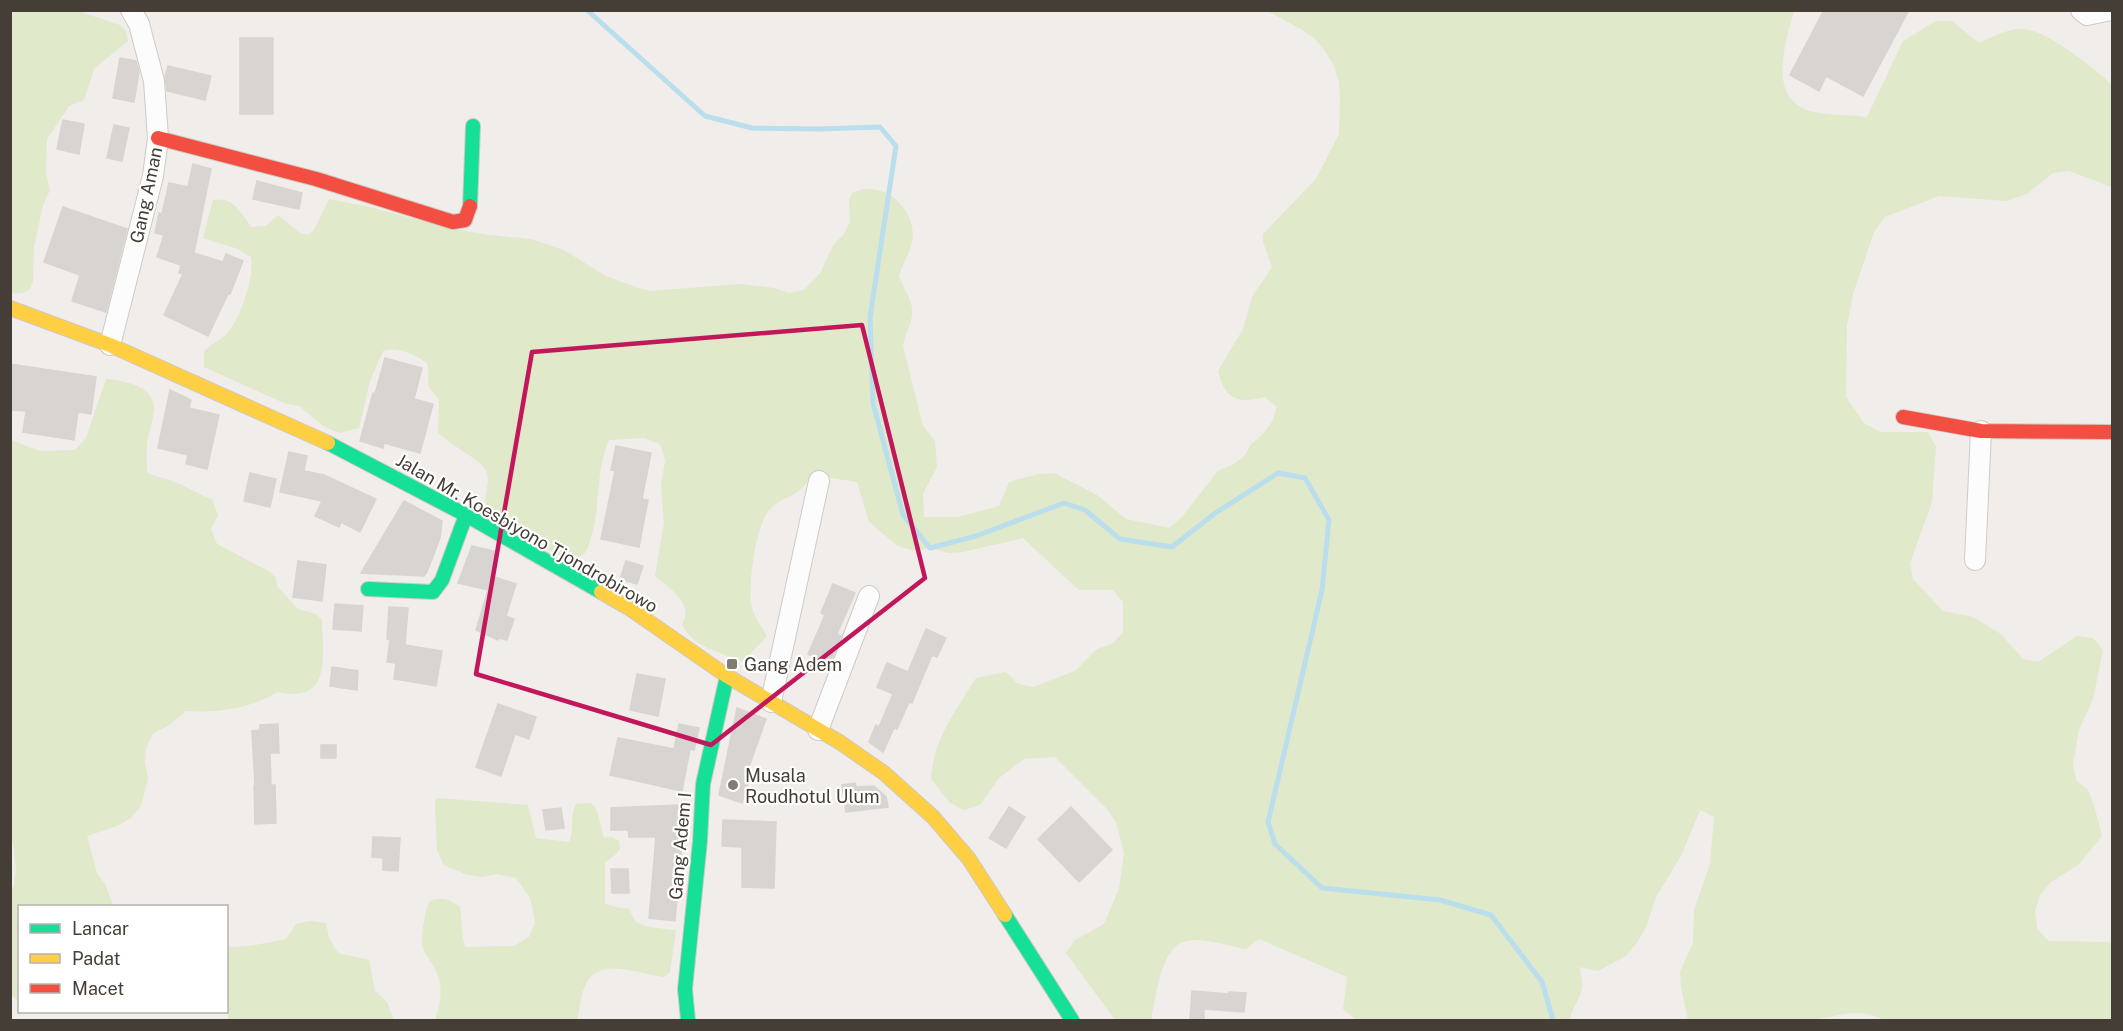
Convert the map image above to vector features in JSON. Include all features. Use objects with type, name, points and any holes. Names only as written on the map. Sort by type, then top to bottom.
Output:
[{"type":"main road","points":[[158,138],[316,179],[453,222],[465,220],[470,210],[473,126]]},
{"type":"main road","name":"Jalan Mr. Koesbiyono Tjondrobirowo","points":[[10,308],[110,345],[338,448],[466,515],[629,608],[727,676],[818,730],[884,773],[933,818],[969,859],[1072,1020]]},
{"type":"main road","points":[[1902,417],[1981,431],[2112,432]]},
{"type":"main road","points":[[368,589],[433,592],[442,580],[466,515]]},
{"type":"main road","name":"Gang Adem I","points":[[688,1020],[685,989],[704,784],[727,676]]},
{"type":"street","name":"Gang Aman","points":[[110,345],[153,176],[158,138],[154,81],[139,24],[131,10]]},
{"type":"street","points":[[2081,10],[2087,15],[2111,10]]},
{"type":"street","points":[[1975,560],[1981,431]]},
{"type":"street","points":[[771,702],[819,481]]},
{"type":"street","points":[[818,730],[869,596]]},
{"type":"highlighted area","points":[[862,325],[925,578],[711,745],[476,674],[532,352]]},
{"type":"green space","points":[[10,11],[78,11],[120,25],[126,32],[128,41],[94,69],[84,100],[69,106],[47,139],[46,173],[50,190],[43,205],[34,247],[33,281],[30,289],[23,293],[10,294]]},
{"type":"green space","points":[[1267,11],[1794,11],[1782,66],[1787,92],[1795,102],[1807,110],[1836,115],[1867,117],[1903,41],[1936,21],[1952,21],[1979,43],[2012,30],[2033,31],[2070,51],[2112,85],[2112,187],[2069,171],[2053,173],[2027,194],[2006,201],[1939,196],[1885,217],[1874,232],[1853,294],[1847,326],[1846,397],[1864,423],[1880,432],[1928,432],[1936,447],[1932,502],[1910,563],[1913,579],[1943,611],[1973,617],[2001,634],[2023,659],[2038,662],[2077,636],[2093,638],[2103,650],[2093,699],[2079,730],[2073,764],[2076,780],[2088,790],[2102,836],[2078,865],[2051,882],[2040,895],[2035,911],[2037,928],[2048,941],[2111,942],[2112,940],[2112,1020],[1884,1020],[1873,1015],[1853,1013],[1804,1020],[1688,1020],[1680,972],[1693,943],[1694,910],[1710,864],[1714,817],[1700,810],[1682,854],[1656,897],[1646,927],[1637,943],[1626,956],[1598,971],[1580,967],[1582,989],[1570,1020],[1356,1020],[1343,1009],[1347,977],[1259,939],[1246,949],[1200,940],[1186,941],[1178,945],[1166,961],[1158,983],[1152,1020],[1115,1020],[1066,953],[1075,940],[1104,924],[1119,889],[1124,853],[1116,822],[1106,808],[1055,757],[1024,759],[999,778],[980,805],[964,810],[950,803],[931,779],[941,738],[976,678],[1006,672],[1018,684],[1033,687],[1075,671],[1097,649],[1112,644],[1123,632],[1123,602],[1113,590],[1079,590],[1023,538],[963,552],[948,553],[930,548],[915,551],[898,546],[869,522],[857,482],[818,476],[807,481],[796,493],[771,508],[761,526],[754,555],[751,598],[754,614],[767,636],[743,661],[708,648],[693,638],[682,624],[685,617],[683,603],[655,576],[664,523],[661,485],[665,461],[660,444],[644,438],[609,440],[602,464],[594,526],[588,548],[579,557],[565,558],[522,536],[492,514],[486,504],[488,479],[485,469],[478,461],[438,433],[439,399],[430,389],[427,363],[417,357],[399,350],[383,351],[370,381],[359,428],[340,433],[325,427],[299,406],[284,403],[204,367],[204,351],[227,333],[234,324],[246,295],[252,265],[251,257],[238,249],[203,238],[213,200],[231,203],[251,227],[266,226],[278,215],[300,233],[308,235],[314,230],[329,199],[366,206],[448,228],[531,239],[564,250],[604,275],[650,291],[739,284],[774,288],[789,293],[804,290],[820,273],[834,244],[843,235],[850,222],[849,200],[852,193],[863,189],[875,189],[892,196],[899,202],[912,227],[912,241],[899,276],[912,308],[912,318],[903,346],[923,426],[935,441],[937,467],[923,494],[924,517],[958,517],[999,506],[1009,482],[1038,474],[1054,473],[1097,495],[1126,519],[1169,528],[1181,518],[1218,471],[1234,464],[1246,454],[1250,445],[1272,422],[1277,407],[1265,397],[1247,400],[1234,398],[1224,388],[1218,371],[1243,329],[1252,297],[1272,267],[1263,242],[1263,234],[1316,179],[1339,134],[1339,82],[1334,66],[1315,39]]},
{"type":"green space","points":[[106,379],[129,383],[144,390],[153,402],[154,410],[147,443],[147,472],[212,499],[218,515],[211,529],[217,544],[270,572],[276,578],[277,586],[298,609],[316,614],[322,620],[323,662],[316,684],[307,691],[295,694],[277,692],[267,698],[233,709],[186,711],[168,726],[153,733],[146,748],[145,762],[148,779],[141,806],[131,818],[117,826],[87,836],[97,873],[106,886],[113,905],[18,905],[17,1000],[10,994],[10,889],[14,886],[16,870],[13,842],[10,841],[11,440],[40,451],[75,450],[86,438]]},
{"type":"green space","points":[[437,798],[528,805],[536,838],[569,842],[576,804],[591,803],[598,815],[604,838],[612,837],[619,841],[620,849],[605,862],[605,904],[628,908],[636,922],[648,927],[676,930],[670,972],[664,977],[621,969],[600,970],[592,975],[584,988],[577,1020],[435,1020],[440,1001],[440,982],[422,944],[423,925],[429,902],[445,899],[460,907],[465,947],[514,946],[529,937],[535,923],[530,898],[516,878],[497,874],[481,877],[465,874],[444,865],[437,850],[435,803]]},
{"type":"green space","points":[[311,921],[326,923],[329,938],[338,953],[369,960],[375,991],[387,1002],[394,1020],[228,1020],[228,947],[250,946],[286,939],[296,924]]},
{"type":"building","points":[[1824,10],[1909,10],[1863,96],[1826,76],[1819,91],[1790,75]]},
{"type":"building","points":[[240,38],[273,38],[273,114],[240,114]]},
{"type":"building","points":[[120,58],[136,61],[139,72],[134,102],[113,98]]},
{"type":"building","points":[[168,66],[211,76],[205,100],[167,91],[165,77]]},
{"type":"building","points":[[63,120],[84,124],[79,154],[57,149]]},
{"type":"building","points":[[114,125],[129,128],[122,161],[107,158]]},
{"type":"building","points":[[193,164],[211,169],[194,253],[223,262],[226,254],[243,261],[230,294],[208,336],[164,315],[183,274],[179,273],[181,265],[157,257],[164,235],[155,233],[169,183],[188,187]]},
{"type":"building","points":[[257,181],[302,193],[299,209],[253,199]]},
{"type":"building","points":[[63,207],[127,229],[106,312],[72,301],[80,275],[44,262]]},
{"type":"building","points":[[385,358],[422,368],[414,399],[433,404],[420,453],[384,443],[383,448],[360,441]]},
{"type":"building","points":[[10,364],[96,377],[91,414],[78,412],[74,440],[23,432],[26,411],[10,410]]},
{"type":"building","points":[[170,390],[191,400],[189,408],[219,415],[207,469],[186,464],[188,455],[158,448]]},
{"type":"building","points":[[616,446],[651,453],[642,499],[648,500],[639,547],[601,539],[615,471],[611,470]]},
{"type":"building","points":[[289,452],[307,456],[304,471],[324,475],[376,499],[360,532],[341,522],[339,527],[315,516],[322,501],[280,492]]},
{"type":"building","points":[[250,473],[276,479],[270,507],[244,501]]},
{"type":"building","points":[[404,501],[442,521],[440,538],[427,572],[424,576],[361,573]]},
{"type":"building","points":[[472,546],[498,552],[492,576],[516,584],[506,616],[514,619],[507,640],[499,638],[498,640],[476,630],[488,590],[458,583]]},
{"type":"building","points":[[298,561],[326,565],[322,601],[293,597]]},
{"type":"building","points":[[626,561],[643,566],[637,584],[620,579]]},
{"type":"building","points":[[833,584],[855,593],[837,634],[841,636],[830,664],[808,654],[825,615],[821,613]]},
{"type":"building","points":[[335,604],[363,606],[361,631],[333,629]]},
{"type":"building","points":[[389,607],[408,608],[405,645],[442,651],[436,686],[394,679],[396,663],[387,662],[390,640],[387,639]]},
{"type":"building","points":[[926,629],[946,638],[937,657],[932,655],[912,703],[909,702],[897,729],[894,728],[883,752],[869,742],[876,725],[879,727],[893,694],[877,687],[887,663],[908,672]]},
{"type":"building","points":[[332,667],[358,671],[357,690],[330,686]]},
{"type":"building","points":[[637,674],[665,679],[658,716],[630,710]]},
{"type":"building","points":[[498,704],[536,717],[529,739],[515,734],[501,776],[476,767]]},
{"type":"building","points":[[737,708],[766,719],[746,775],[750,776],[742,803],[719,795]]},
{"type":"building","points":[[278,724],[279,753],[270,753],[271,785],[275,785],[276,823],[255,824],[252,731],[260,730],[260,725]]},
{"type":"building","points":[[679,724],[699,728],[694,750],[690,749],[682,791],[610,775],[618,738],[674,749]]},
{"type":"building","points":[[321,745],[336,745],[336,758],[321,758]]},
{"type":"building","points":[[855,783],[856,787],[874,786],[886,797],[888,807],[846,812],[842,785]]},
{"type":"building","points":[[679,805],[678,808],[685,809],[675,921],[649,918],[656,837],[629,837],[628,830],[611,830],[611,808]]},
{"type":"building","points":[[1009,807],[1025,817],[1006,848],[989,838]]},
{"type":"building","points":[[1071,807],[1112,850],[1079,882],[1038,839]]},
{"type":"building","points":[[561,808],[564,828],[546,830],[543,810]]},
{"type":"building","points":[[723,820],[776,822],[774,888],[742,887],[742,847],[722,846]]},
{"type":"building","points":[[373,837],[400,838],[398,871],[383,870],[383,858],[372,857]]},
{"type":"building","points":[[611,869],[628,869],[629,893],[612,893]]},
{"type":"building","points":[[1192,991],[1246,993],[1244,1012],[1204,1009],[1204,1020],[1190,1019]]},
{"type":"waterway","points":[[587,10],[705,116],[752,128],[880,127],[896,146],[870,317],[873,403],[903,515],[930,548],[976,536],[1064,503],[1085,510],[1120,539],[1172,547],[1214,514],[1278,473],[1305,478],[1329,520],[1322,590],[1268,822],[1275,844],[1322,888],[1440,900],[1491,915],[1542,982],[1553,1020]]},
{"type":"traffic: fast","points":[[470,206],[473,126]]},
{"type":"traffic: fast","points":[[328,443],[466,515],[601,592]]},
{"type":"traffic: fast","points":[[368,589],[433,592],[442,580],[466,515]]},
{"type":"traffic: fast","points":[[688,1020],[685,989],[700,841],[703,784],[727,676]]},
{"type":"traffic: fast","points":[[1005,915],[1072,1020]]},
{"type":"traffic: slow","points":[[10,308],[110,345],[328,443]]},
{"type":"traffic: slow","points":[[601,592],[629,608],[727,676],[841,743],[884,773],[933,817],[969,859],[1005,915]]},
{"type":"traffic: jam","points":[[158,138],[316,179],[453,222],[465,220],[470,206]]},
{"type":"traffic: jam","points":[[1903,417],[1981,431],[2112,432]]},
{"type":"place","name":"Gang Adem","points":[[732,664]]},
{"type":"place","name":"Musala Roudhotul Ulum","points":[[733,785]]}]
